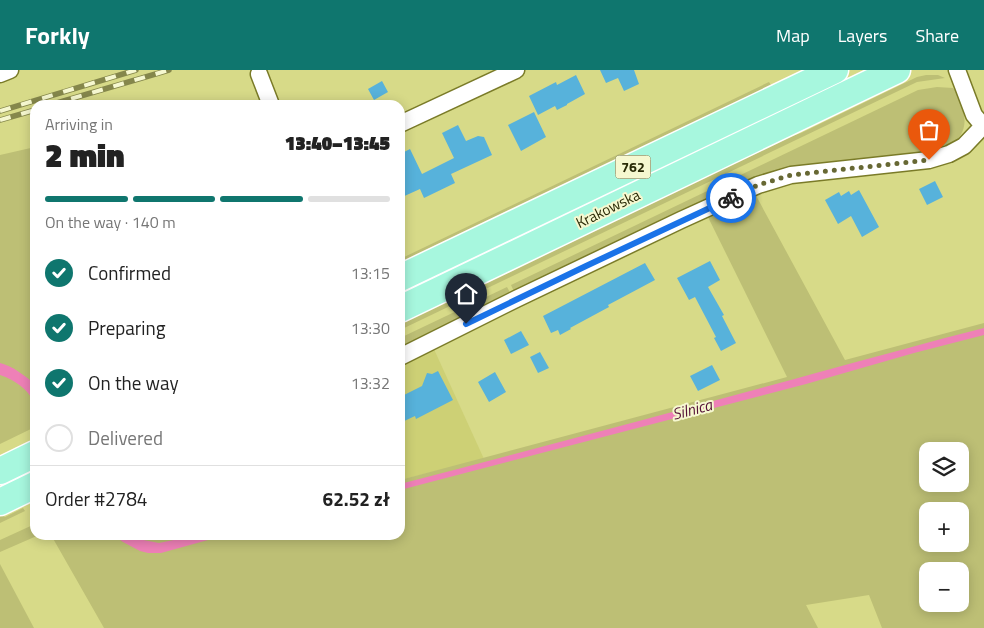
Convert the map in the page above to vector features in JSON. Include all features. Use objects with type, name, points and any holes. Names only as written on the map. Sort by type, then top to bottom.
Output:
[{"type":"main road","name":"Krakowska","points":[[405,276],[835,70]]},
{"type":"main road","name":"Krakowska","points":[[405,307],[897,70]]},
{"type":"main road","points":[[0,470],[30,456]]},
{"type":"main road","points":[[0,502],[30,487]]},
{"type":"street","points":[[0,74],[10,70]]},
{"type":"street","points":[[405,122],[516,70]]},
{"type":"street","points":[[405,354],[524,295],[758,185],[791,175],[929,160],[949,154],[964,146],[984,126],[974,115],[957,70]]},
{"type":"street","points":[[260,74],[269,100]]},
{"type":"shaded area","points":[[938,75],[945,78],[917,82],[405,328],[405,317],[751,151],[801,133],[917,77]]},
{"type":"shaded area","points":[[769,82],[771,85],[735,107],[405,267],[405,257]]},
{"type":"shaded area","points":[[937,87],[953,88],[955,90],[964,116],[963,129],[960,136],[947,150],[797,169],[516,296],[511,285],[918,90]]},
{"type":"shaded area","points":[[30,148],[30,429],[0,444],[0,155]]},
{"type":"shaded area","points":[[753,190],[845,360],[984,323],[984,628],[882,628],[869,595],[806,605],[818,628],[104,628],[54,540],[405,540],[405,479],[787,377],[706,213]]},
{"type":"shaded area","points":[[507,287],[513,298],[430,337],[424,335],[406,344],[405,336]]},
{"type":"shaded area","points":[[433,347],[484,459],[405,479],[405,361]]},
{"type":"shaded area","points":[[23,508],[25,511],[0,523],[0,514],[5,517]]},
{"type":"shaded area","points":[[30,526],[30,539],[0,552],[0,540]]},
{"type":"shaded area","points":[[0,564],[34,628],[0,628]]},
{"type":"water","name":"Silnica","points":[[984,328],[984,335],[806,384],[405,489],[405,483]]},
{"type":"water","points":[[0,363],[23,375],[30,380],[30,396],[20,386],[0,375]]},
{"type":"water","points":[[120,540],[143,540],[159,543],[174,540],[208,540],[161,553],[140,551]]},
{"type":"building","points":[[600,70],[634,70],[639,84],[624,91],[618,78],[606,83]]},
{"type":"building","points":[[576,75],[585,94],[557,110],[555,106],[538,115],[529,96],[556,82],[557,85]]},
{"type":"building","points":[[382,81],[388,92],[374,100],[368,89]]},
{"type":"building","points":[[534,112],[546,137],[521,151],[508,125]]},
{"type":"building","points":[[458,125],[466,141],[478,136],[484,137],[492,155],[451,174],[455,183],[424,198],[420,189],[405,196],[405,152],[410,149],[422,174],[454,158],[442,133]]},
{"type":"building","points":[[935,181],[943,197],[927,205],[919,189]]},
{"type":"building","points":[[859,190],[879,227],[862,237],[851,216],[838,224],[825,200],[839,192],[841,196],[849,191],[851,195]]},
{"type":"building","points":[[710,261],[720,280],[708,287],[724,315],[722,316],[736,343],[721,351],[714,338],[716,337],[695,297],[689,300],[677,278]]},
{"type":"building","points":[[645,263],[655,280],[608,305],[609,307],[560,335],[558,330],[551,333],[543,316]]},
{"type":"building","points":[[521,331],[529,345],[511,354],[504,340]]},
{"type":"building","points":[[540,352],[549,368],[538,373],[530,357]]},
{"type":"building","points":[[712,365],[720,380],[698,391],[690,376]]},
{"type":"building","points":[[438,371],[453,400],[416,419],[415,416],[405,421],[405,394],[422,386],[427,373],[432,374]]},
{"type":"building","points":[[495,372],[506,392],[489,402],[478,382]]},
{"type":"railway","points":[[36,100],[136,70]]},
{"type":"railway","points":[[67,100],[169,70]]},
{"type":"railway","points":[[0,111],[30,102]]},
{"type":"railway","points":[[0,120],[30,111]]},
{"type":"way so far","points":[[731,198],[758,185],[791,175],[929,160]]},
{"type":"route","points":[[466,324],[681,220],[731,198]]}]
